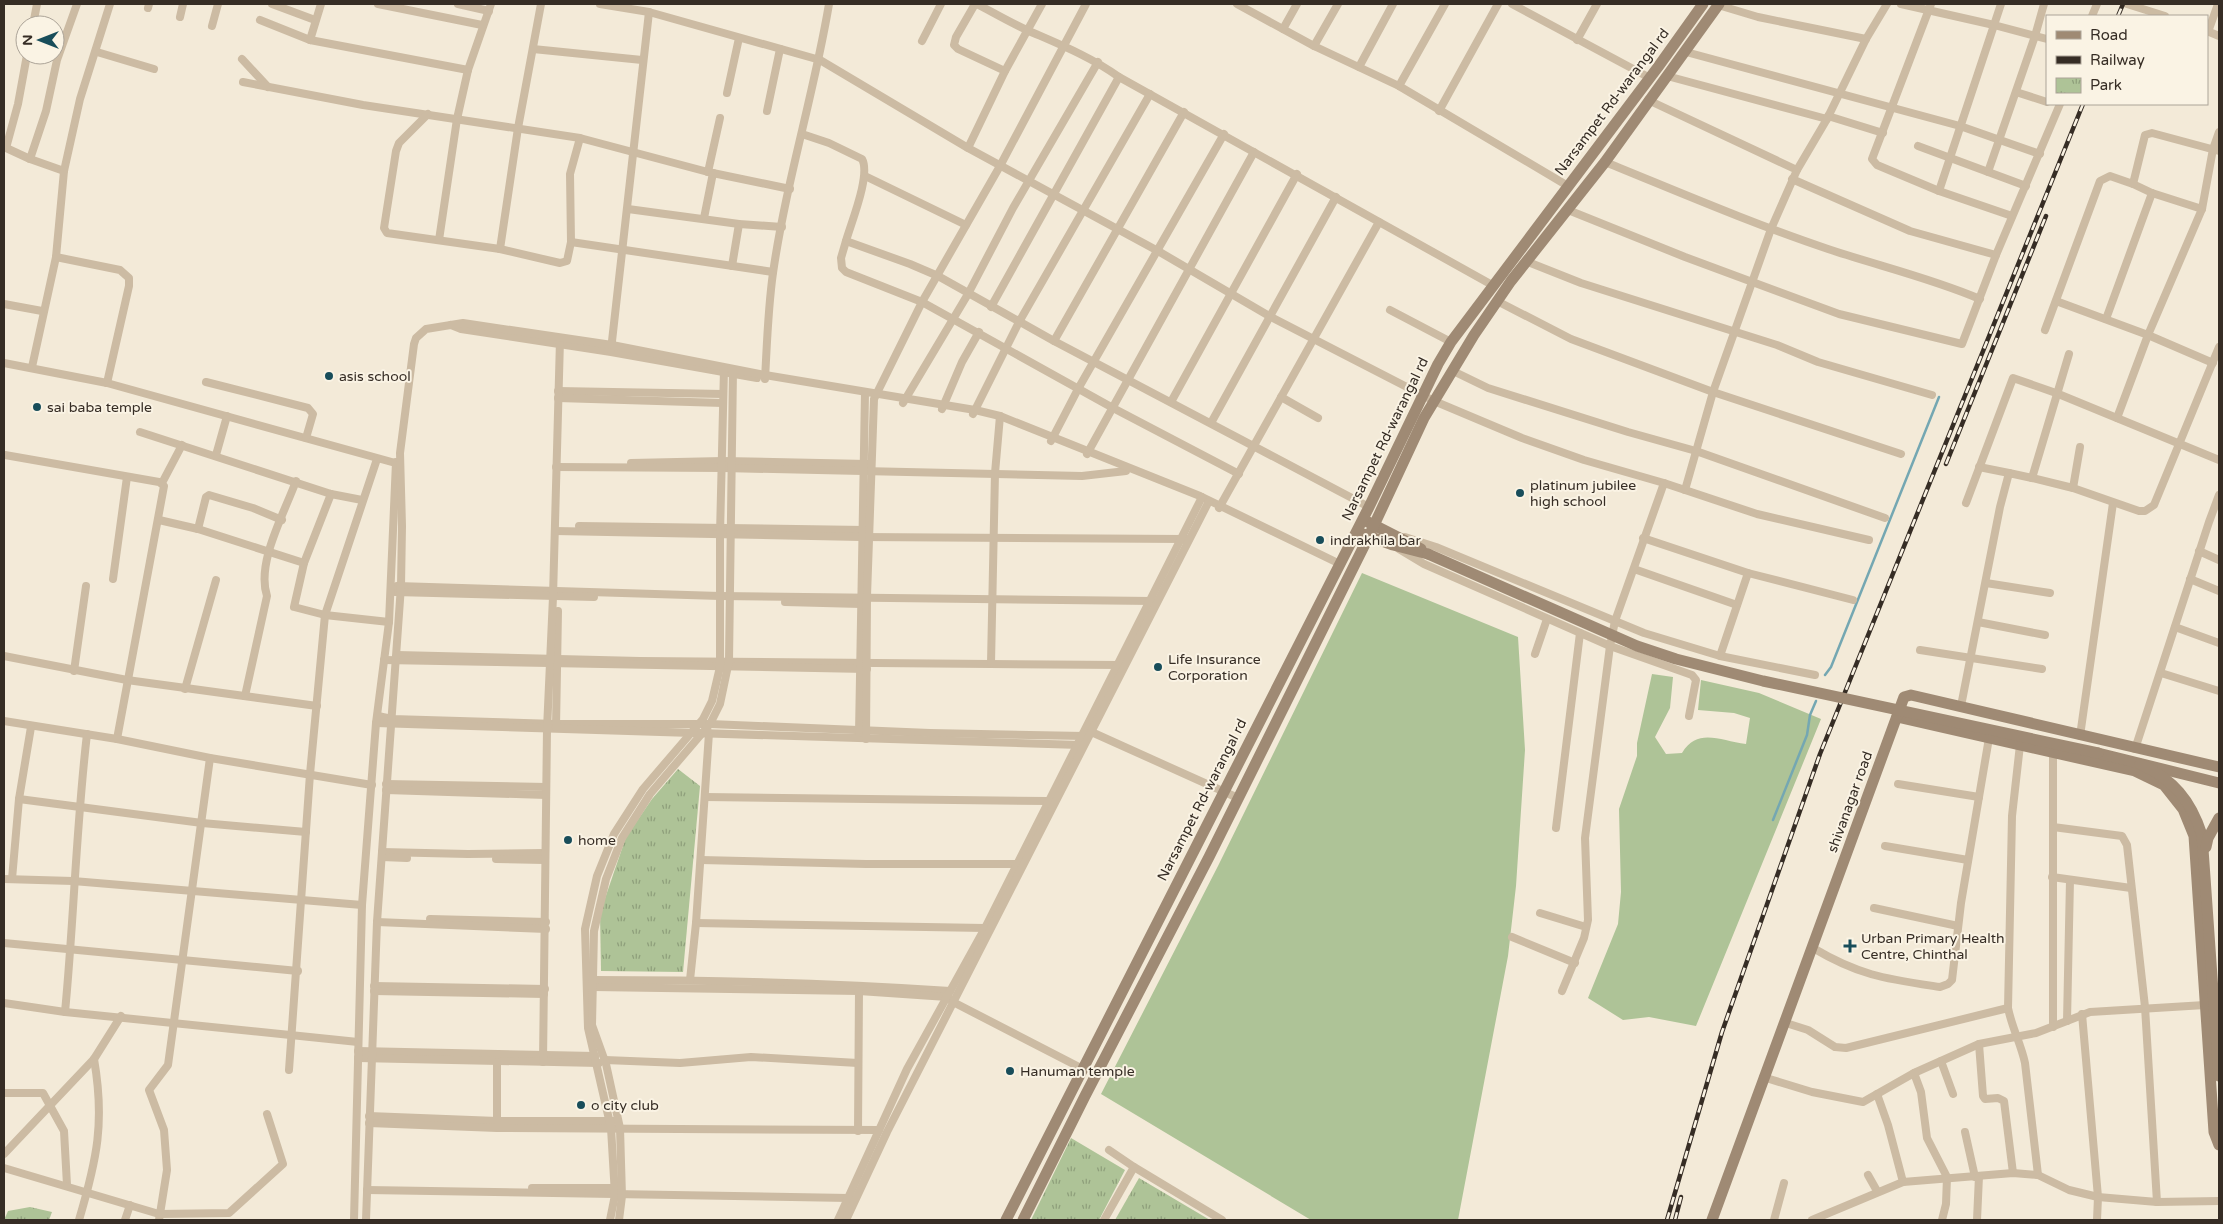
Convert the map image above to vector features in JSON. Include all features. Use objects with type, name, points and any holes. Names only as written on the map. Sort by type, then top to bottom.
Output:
[{"type":"street","points":[[30,159],[46,111],[57,60],[76,4]]},
{"type":"street","points":[[32,367],[42,311],[56,258],[64,171],[80,99],[97,52],[110,4]]},
{"type":"street","points":[[180,17],[183,4]]},
{"type":"street","points":[[212,26],[218,4]]},
{"type":"street","points":[[272,4],[315,20]]},
{"type":"street","points":[[310,40],[320,4]]},
{"type":"street","points":[[378,4],[482,25]]},
{"type":"street","points":[[439,240],[457,119],[468,70],[482,25],[490,7],[458,4]]},
{"type":"street","points":[[500,248],[518,128],[542,4]]},
{"type":"street","points":[[600,4],[649,12],[820,60],[968,148],[1117,228],[1271,317],[1434,402],[1522,438],[1584,460],[1664,483],[1756,514],[1869,540]]},
{"type":"street","points":[[765,377],[767,321],[773,272],[802,134],[820,60],[829,4]]},
{"type":"street","points":[[922,41],[941,4]]},
{"type":"street","points":[[1005,71],[958,49],[954,45],[956,37],[976,4],[1028,31],[1064,44],[1098,62],[1119,77],[1297,174],[1494,286]]},
{"type":"street","points":[[968,148],[1005,71],[1042,4]]},
{"type":"street","points":[[867,468],[875,397],[922,302],[1000,166],[1086,4]]},
{"type":"street","points":[[1283,29],[1297,4]]},
{"type":"street","points":[[1314,46],[1338,4]]},
{"type":"street","points":[[1359,67],[1393,4]]},
{"type":"street","points":[[1399,86],[1445,4]]},
{"type":"street","points":[[1439,111],[1498,4]]},
{"type":"street","points":[[1512,4],[1650,78]]},
{"type":"street","points":[[1577,40],[1597,4]]},
{"type":"street","name":"Narsampet Rd-warangal rd","points":[[1006,1220],[1357,531],[1422,395],[1451,342],[1650,78],[1703,4]]},
{"type":"street","points":[[1718,4],[1758,17],[1866,39]]},
{"type":"street","name":"Narsampet Rd-warangal rd","points":[[1023,1220],[1238,798],[1369,536],[1411,444],[1434,402],[1498,301],[1605,162],[1648,100],[1686,52],[1718,4]]},
{"type":"street","points":[[1685,490],[1732,332],[1771,229],[1792,179],[1827,118],[1866,39],[1887,4]]},
{"type":"street","points":[[1901,4],[1930,7],[2046,39]]},
{"type":"street","points":[[1939,191],[2001,4]]},
{"type":"street","points":[[1988,172],[2035,36],[2044,4]]},
{"type":"street","points":[[2127,4],[2163,15]]},
{"type":"street","points":[[2208,29],[2218,4]]},
{"type":"street","points":[[1241,5],[1314,46],[1399,86],[1568,186]]},
{"type":"street","points":[[1930,7],[1893,108],[1872,156],[1873,162],[1939,191],[2012,216]]},
{"type":"street","points":[[611,349],[628,209],[642,60],[649,12]]},
{"type":"street","points":[[260,20],[310,40],[468,70]]},
{"type":"street","points":[[727,93],[739,38]]},
{"type":"street","points":[[767,111],[780,48]]},
{"type":"street","points":[[533,49],[642,60]]},
{"type":"street","points":[[97,52],[154,69]]},
{"type":"street","points":[[1686,52],[1960,126],[2040,154]]},
{"type":"street","points":[[242,60],[268,88]]},
{"type":"street","points":[[903,401],[968,294],[1029,180],[1098,62]]},
{"type":"street","points":[[25,65],[18,104],[5,147],[30,159],[64,171]]},
{"type":"street","points":[[1667,76],[1883,133]]},
{"type":"street","points":[[991,307],[1119,77]]},
{"type":"street","points":[[243,82],[268,88],[580,138],[711,173],[790,189]]},
{"type":"street","points":[[2016,92],[2046,102]]},
{"type":"street","points":[[974,413],[1019,322],[1150,94]]},
{"type":"street","points":[[1648,100],[1797,170]]},
{"type":"street","points":[[1568,210],[1685,257],[1839,314],[1962,344],[2012,216],[2040,154],[2057,105]]},
{"type":"street","points":[[1054,341],[1184,112]]},
{"type":"street","points":[[428,114],[399,144],[396,151],[384,228],[390,234],[500,248],[562,263],[567,261],[571,242],[570,174],[580,138]]},
{"type":"street","points":[[704,218],[720,118]]},
{"type":"street","points":[[2117,418],[2148,335],[2202,209],[2219,132]]},
{"type":"street","points":[[2133,184],[2146,134],[2152,133],[2216,150]]},
{"type":"street","points":[[802,134],[828,143],[862,159],[865,164],[865,176],[841,258],[842,268],[846,272],[922,302],[1113,408],[1239,474]]},
{"type":"street","points":[[1052,440],[1078,389],[1224,134]]},
{"type":"street","points":[[1918,146],[2026,186]]},
{"type":"street","points":[[1087,454],[1254,152]]},
{"type":"street","points":[[1605,162],[1771,229],[1828,249],[1937,282],[1980,299]]},
{"type":"street","points":[[1171,402],[1297,174]]},
{"type":"street","points":[[865,176],[966,225]]},
{"type":"street","points":[[2045,330],[2100,181],[2110,176],[2202,209]]},
{"type":"street","points":[[1792,179],[1910,231],[1996,256]]},
{"type":"street","points":[[2106,319],[2152,192]]},
{"type":"street","points":[[1211,423],[1336,197]]},
{"type":"street","points":[[628,209],[738,224],[782,227]]},
{"type":"street","points":[[1220,508],[1379,222]]},
{"type":"street","points":[[732,266],[738,224]]},
{"type":"street","points":[[846,241],[938,276],[1054,341],[1369,507]]},
{"type":"street","points":[[571,242],[622,248],[773,272]]},
{"type":"street","points":[[56,258],[120,270],[129,278],[130,286],[108,384]]},
{"type":"street","points":[[1528,262],[1581,283],[1777,345],[1818,362],[1932,395]]},
{"type":"street","points":[[1498,301],[1572,339],[1713,392],[1901,454]]},
{"type":"street","points":[[2056,302],[2148,335],[2213,362]]},
{"type":"street","points":[[4,304],[42,311]]},
{"type":"street","points":[[1390,310],[1451,342]]},
{"type":"street","points":[[354,1220],[362,905],[377,720],[389,622],[398,464],[416,338],[426,329],[448,324],[461,329],[611,349],[999,418],[1204,501],[1339,566]]},
{"type":"street","points":[[943,407],[962,362],[979,332]]},
{"type":"street","points":[[543,1059],[546,926],[546,791],[554,661],[562,342]]},
{"type":"street","points":[[1979,467],[2073,488],[2139,511],[2145,511],[2154,505],[2219,347]]},
{"type":"street","points":[[2032,478],[2068,354]]},
{"type":"street","points":[[4,363],[32,367],[108,384],[398,464]]},
{"type":"street","points":[[610,1220],[619,1192],[610,1124],[588,1028],[585,929],[597,876],[614,834],[638,796],[698,725],[712,701],[724,664],[719,598],[724,370]]},
{"type":"street","points":[[690,980],[705,798],[707,733],[720,704],[724,664],[730,531],[732,371]]},
{"type":"street","points":[[1453,371],[1488,388],[1628,432],[1696,450],[1885,518]]},
{"type":"street","points":[[1966,503],[2013,378],[2056,393],[2219,460]]},
{"type":"street","points":[[206,382],[308,408],[312,414],[306,438]]},
{"type":"street","points":[[561,394],[723,398]]},
{"type":"street","points":[[863,739],[863,599],[867,468],[864,395]]},
{"type":"street","points":[[1281,397],[1318,418]]},
{"type":"street","points":[[216,455],[227,416]]},
{"type":"street","points":[[991,662],[995,473],[999,418]]},
{"type":"street","points":[[140,432],[216,455],[331,494],[362,500]]},
{"type":"street","points":[[117,739],[164,492],[162,483],[182,445]]},
{"type":"street","points":[[2073,488],[2080,447]]},
{"type":"street","points":[[1087,454],[1126,472],[1204,501]]},
{"type":"street","points":[[5,456],[162,483]]},
{"type":"street","points":[[290,1070],[310,774],[325,615],[377,459]]},
{"type":"street","points":[[366,1220],[374,988],[386,787],[401,590],[402,526],[398,464]]},
{"type":"street","points":[[559,466],[722,464],[1082,476],[1126,472]]},
{"type":"street","points":[[1962,706],[2000,507],[2009,473]]},
{"type":"street","points":[[113,579],[127,476]]},
{"type":"street","points":[[245,696],[267,596],[263,584],[268,551],[296,481]]},
{"type":"street","points":[[1562,991],[1586,927],[1588,903],[1585,838],[1610,646],[1615,621],[1664,483]]},
{"type":"street","points":[[331,494],[304,563],[294,607],[325,615],[389,622]]},
{"type":"street","points":[[198,530],[206,497],[209,495],[253,508],[282,520]]},
{"type":"street","points":[[1120,665],[1158,600],[1189,539],[1204,501]]},
{"type":"street","points":[[838,1220],[907,1069],[985,928],[1048,801],[1087,734],[1148,601],[1180,539],[1204,501]]},
{"type":"street","points":[[2135,749],[2199,551],[2218,501]]},
{"type":"street","points":[[2080,736],[2114,503]]},
{"type":"street","points":[[1363,519],[1374,524],[1424,564],[1610,646],[1695,677],[1688,716]]},
{"type":"street","points":[[159,520],[198,530],[304,563]]},
{"type":"street","points":[[558,529],[1189,539]]},
{"type":"street","points":[[1357,531],[1369,536],[1436,547],[1615,621],[1720,656],[1815,675]]},
{"type":"street","points":[[1643,538],[1748,573],[1854,600]]},
{"type":"street","points":[[1395,540],[1637,646],[1676,659],[1763,681],[2098,753],[2219,783]]},
{"type":"street","points":[[2199,551],[2219,560]]},
{"type":"street","points":[[1634,569],[1737,605]]},
{"type":"street","points":[[1720,656],[1748,573]]},
{"type":"street","points":[[2190,579],[2219,591]]},
{"type":"street","points":[[185,689],[216,580]]},
{"type":"street","points":[[1986,583],[2050,592]]},
{"type":"street","points":[[74,671],[86,586]]},
{"type":"street","points":[[391,589],[719,598],[1158,600]]},
{"type":"street","points":[[1535,654],[1547,619]]},
{"type":"street","points":[[1978,622],[2045,635]]},
{"type":"street","points":[[2175,627],[2219,643]]},
{"type":"street","points":[[1556,828],[1580,633]]},
{"type":"street","points":[[1920,650],[2042,669]]},
{"type":"street","points":[[4,656],[127,680],[317,706]]},
{"type":"street","points":[[384,660],[397,658],[863,666],[991,662],[1120,665]]},
{"type":"street","points":[[2161,673],[2219,691]]},
{"type":"street","name":"shivanagar road","points":[[1712,1220],[1897,717],[1907,695],[1962,706],[2080,736],[2219,767]]},
{"type":"street","points":[[1897,717],[2135,771],[2164,785],[2183,809],[2194,836],[2214,1132],[2219,1145]]},
{"type":"street","points":[[377,720],[691,733],[1080,745]]},
{"type":"street","points":[[4,721],[31,727],[117,739],[210,758],[372,785]]},
{"type":"street","points":[[551,727],[710,724],[862,730],[1087,734],[1238,798]]},
{"type":"street","points":[[31,727],[8,879],[73,881],[362,905]]},
{"type":"street","points":[[619,1220],[620,1125],[605,1062],[592,1025],[594,930],[606,878],[622,838],[650,794],[707,733]]},
{"type":"street","points":[[65,1012],[71,949],[78,805],[87,734]]},
{"type":"street","points":[[1813,948],[1841,965],[1882,978],[1940,987],[1952,980],[1968,860],[1990,738]]},
{"type":"street","points":[[846,1220],[887,1132],[955,1003],[1080,745]]},
{"type":"street","points":[[2020,745],[2012,816],[2008,1008],[2014,1036],[2022,1048],[2025,1063],[2038,1175]]},
{"type":"street","points":[[2053,751],[2053,1027]]},
{"type":"street","points":[[159,1217],[167,1170],[164,1130],[149,1090],[168,1065],[210,758]]},
{"type":"street","points":[[2140,764],[2158,772],[2174,784],[2187,799],[2196,816],[2202,834],[2205,854],[2219,1076]]},
{"type":"street","points":[[1898,784],[1979,797]]},
{"type":"street","points":[[386,787],[546,791]]},
{"type":"street","points":[[705,798],[1048,801]]},
{"type":"street","points":[[19,800],[78,805],[202,823],[306,832]]},
{"type":"street","points":[[2205,854],[2208,838],[2219,818]]},
{"type":"street","points":[[2053,827],[2122,836],[2127,845],[2145,1007],[2158,1202]]},
{"type":"street","points":[[1885,846],[1968,860]]},
{"type":"street","points":[[382,854],[545,856]]},
{"type":"street","points":[[700,860],[866,864],[1017,864]]},
{"type":"street","points":[[2052,877],[2131,888]]},
{"type":"street","points":[[2067,1021],[2070,880]]},
{"type":"street","points":[[1874,908],[1958,926]]},
{"type":"street","points":[[1540,913],[1586,927]]},
{"type":"street","points":[[378,920],[546,926]]},
{"type":"street","points":[[696,923],[985,928]]},
{"type":"street","points":[[1512,937],[1574,963]]},
{"type":"street","points":[[4,943],[298,972]]},
{"type":"street","points":[[593,984],[690,980],[860,985],[948,994],[955,1003],[1083,1070]]},
{"type":"street","points":[[593,984],[948,994]]},
{"type":"street","points":[[374,988],[545,992]]},
{"type":"street","points":[[858,1131],[859,990]]},
{"type":"street","points":[[4,1003],[65,1012],[121,1016],[358,1042]]},
{"type":"street","points":[[1764,1077],[1812,1092],[1863,1102],[1914,1072],[1979,1044],[2036,1033],[2082,1014],[2098,1010],[2205,1005]]},
{"type":"street","points":[[1786,1023],[1808,1030],[1835,1046],[1846,1048],[2008,1008]]},
{"type":"street","points":[[2082,1014],[2098,1197],[2097,1220]]},
{"type":"street","points":[[4,1154],[94,1058],[121,1016]]},
{"type":"street","points":[[1979,1044],[1983,1096],[1985,1100],[1998,1098],[2004,1101],[2012,1173]]},
{"type":"street","points":[[358,1055],[595,1060],[605,1062],[680,1062],[751,1057],[858,1063]]},
{"type":"street","points":[[371,1055],[497,1062],[543,1059]]},
{"type":"street","points":[[79,1220],[95,1161],[100,1125],[100,1091],[94,1058]]},
{"type":"street","points":[[1941,1060],[1954,1094]]},
{"type":"street","points":[[497,1062],[497,1124]]},
{"type":"street","points":[[1914,1072],[1921,1092],[1927,1138],[1947,1177],[1946,1204],[1942,1220]]},
{"type":"street","points":[[4,1093],[61,1094]]},
{"type":"street","points":[[43,1093],[64,1131],[67,1185]]},
{"type":"street","points":[[1877,1094],[1888,1125],[1903,1182]]},
{"type":"street","points":[[4,1168],[67,1185],[130,1205],[159,1217],[229,1213],[283,1164],[267,1114]]},
{"type":"street","points":[[369,1119],[497,1124],[610,1124],[879,1130]]},
{"type":"street","points":[[1965,1132],[1977,1176],[1977,1220]]},
{"type":"street","points":[[1109,1150],[1222,1220]]},
{"type":"street","points":[[1104,1220],[1134,1167]]},
{"type":"street","points":[[1816,1220],[1876,1191],[1903,1182],[2012,1173],[2038,1175],[2069,1190],[2098,1197],[2158,1202],[2219,1201]]},
{"type":"street","points":[[1868,1175],[1876,1191]]},
{"type":"street","points":[[1774,1220],[1784,1183]]},
{"type":"street","points":[[367,1188],[849,1198]]},
{"type":"street","points":[[125,1220],[130,1205]]},
{"type":"green space","points":[[1362,573],[1518,637],[1525,750],[1516,886],[1508,956],[1458,1220],[1311,1220],[1101,1094],[1218,866]]},
{"type":"green space","points":[[1652,674],[1673,677],[1670,708],[1655,737],[1666,754],[1682,753],[1688,745],[1702,738],[1746,744],[1750,718],[1734,713],[1698,710],[1701,680],[1759,693],[1821,719],[1696,1026],[1649,1017],[1623,1020],[1588,998],[1618,924],[1621,892],[1619,809],[1637,756],[1637,743]]},
{"type":"green space","points":[[678,769],[700,786],[683,972],[601,971],[600,913],[626,837],[652,799]]},
{"type":"green space","points":[[1071,1138],[1125,1170],[1099,1220],[1031,1220]]},
{"type":"green space","points":[[1139,1178],[1210,1220],[1115,1220]]},
{"type":"green space","points":[[30,1207],[52,1212],[49,1220],[4,1220],[8,1211]]},
{"type":"waterway","points":[[1825,675],[1831,667],[1939,397]]},
{"type":"waterway","points":[[1773,820],[1807,735],[1810,715],[1816,701]]},
{"type":"railway","points":[[2118,15],[2123,4]]},
{"type":"railway","points":[[1667,1220],[1722,1032],[1820,754],[2083,105]]},
{"type":"railway","points":[[1946,464],[2046,216]]},
{"type":"railway","points":[[1675,1220],[1681,1197]]},
{"type":"place","name":"asis school","points":[[329,376]]},
{"type":"place","name":"sai baba temple","points":[[37,407]]},
{"type":"place","name":"platinum jubilee high school","points":[[1520,493]]},
{"type":"place","name":"indrakhila bar","points":[[1320,540]]},
{"type":"place","name":"Life Insurance Corporation","points":[[1158,667]]},
{"type":"place","name":"home","points":[[568,840]]},
{"type":"place","name":"Urban Primary Health Centre, Chinthal","points":[[1850,946]]},
{"type":"place","name":"Hanuman temple","points":[[1010,1071]]},
{"type":"place","name":"o city club","points":[[581,1105]]}]
